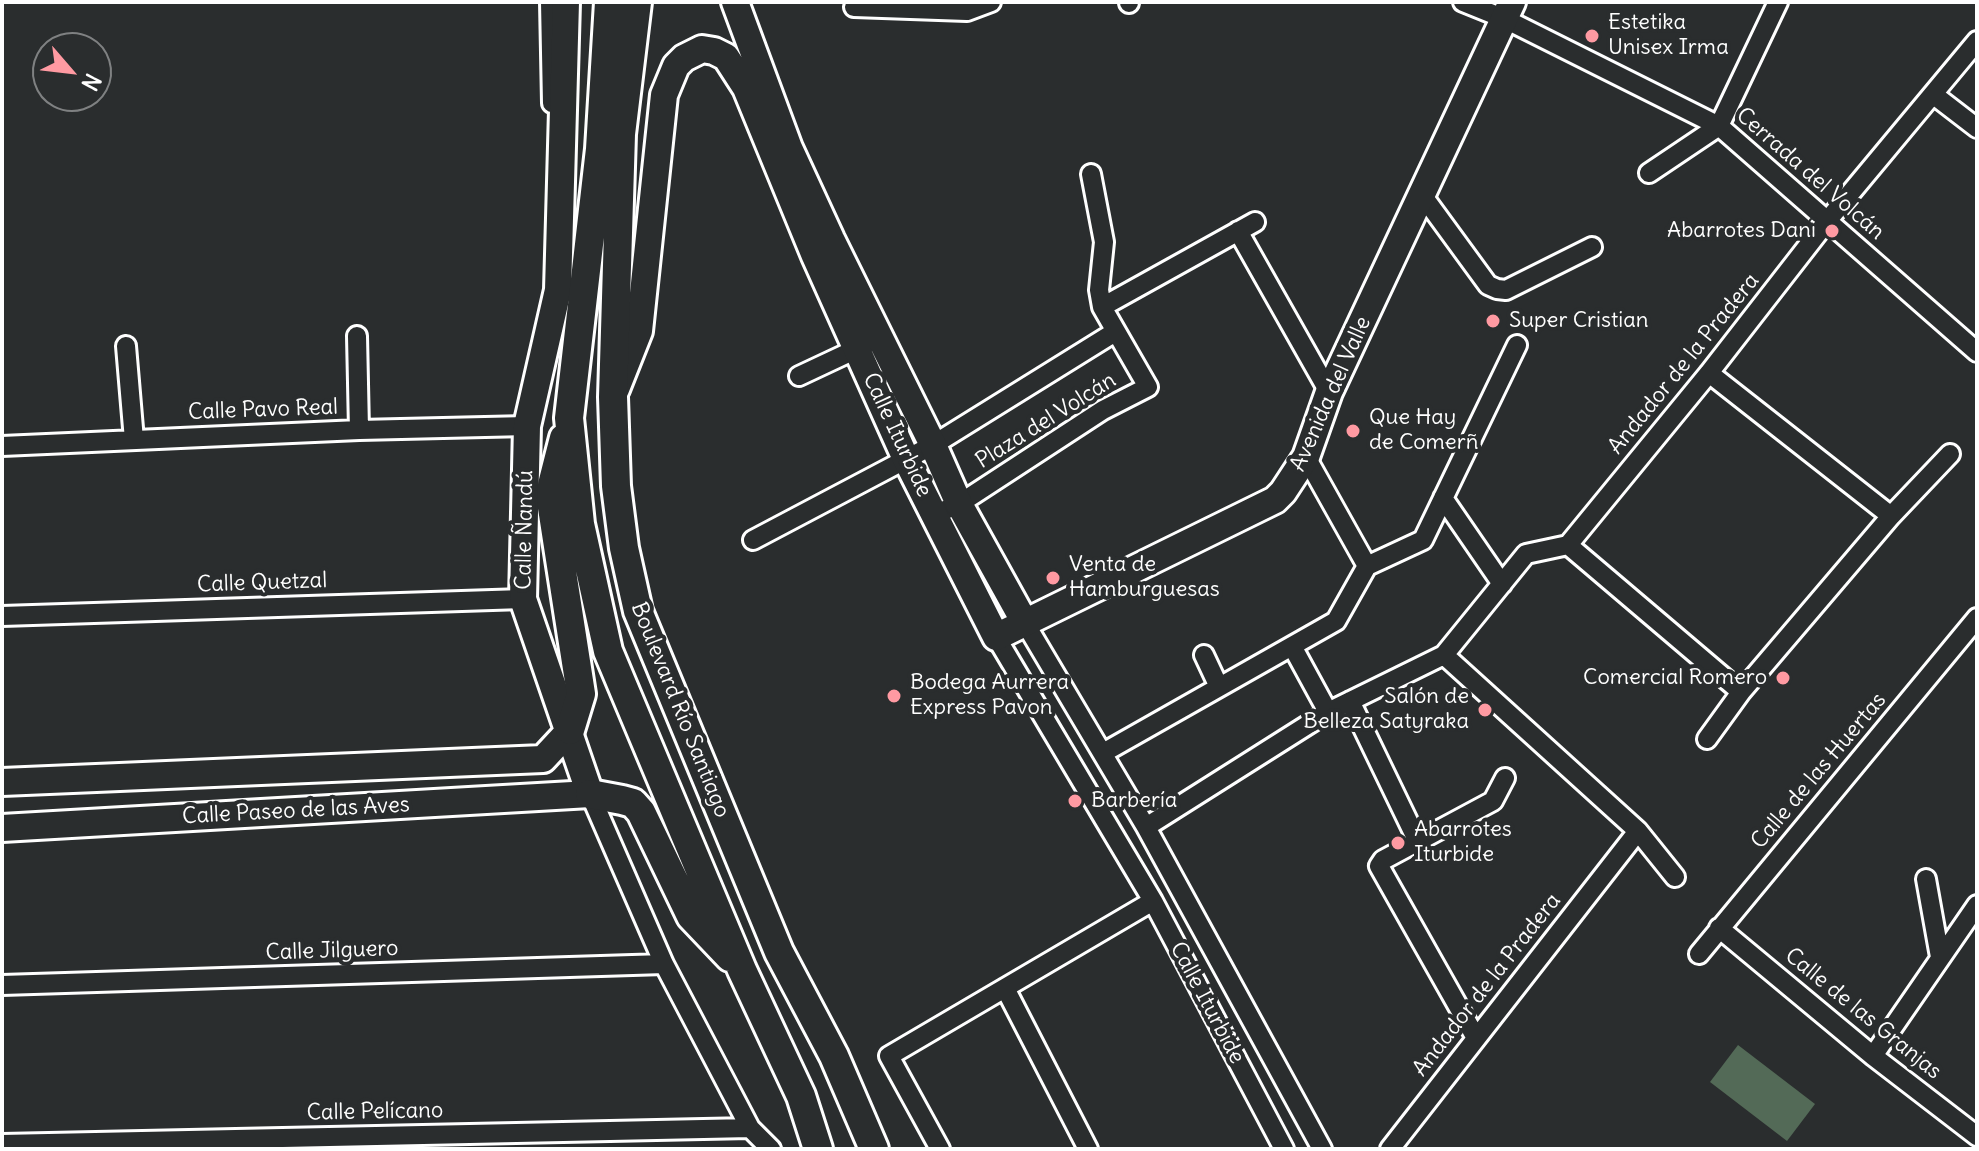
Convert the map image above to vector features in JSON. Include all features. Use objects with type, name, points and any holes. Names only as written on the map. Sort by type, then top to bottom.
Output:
[{"type":"main road","name":"Boulevard Río Santiago","points":[[609,2],[600,149],[569,418],[580,524],[608,651],[742,970],[801,1096],[818,1149]]},
{"type":"main road","name":"Boulevard Río Santiago","points":[[637,2],[621,134],[613,397],[616,486],[624,548],[638,611],[779,952],[834,1056],[874,1149]]},
{"type":"main road","points":[[569,418],[552,485],[551,501],[581,694],[570,730]]},
{"type":"main road","points":[[590,794],[633,803],[641,812],[691,916],[742,970],[779,952]]},
{"type":"street","points":[[550,2],[551,95],[563,130]]},
{"type":"street","name":"Calle Ñandú","points":[[566,2],[558,290],[527,426],[523,599],[590,794],[664,964],[750,1128],[771,1149]]},
{"type":"street","points":[[717,2],[754,55]]},
{"type":"street","name":"Calle Iturbide","points":[[735,2],[754,55],[756,85]]},
{"type":"street","points":[[854,7],[967,11],[991,2]]},
{"type":"street","name":"Cerrada del Volcán","points":[[1463,2],[1508,11],[1719,126],[1977,352]]},
{"type":"street","points":[[1649,173],[1719,126],[1778,2]]},
{"type":"street","name":"Avenida del Valle","points":[[996,637],[1275,500],[1306,457],[1329,392],[1508,11]]},
{"type":"street","name":"Andador de la Pradera","points":[[1568,545],[1709,373],[1828,220],[1977,41]]},
{"type":"street","name":"Calle Iturbide","points":[[613,397],[639,331],[660,116],[670,79],[684,58],[702,49],[726,57],[756,85],[789,148],[868,344],[906,459],[947,509],[1025,623],[1146,827],[1322,1149]]},
{"type":"street","points":[[1934,95],[1977,128]]},
{"type":"street","points":[[1091,174],[1104,242],[1099,290],[1102,307],[1115,332]]},
{"type":"street","points":[[1423,196],[1488,285],[1497,289],[1506,290],[1592,247]]},
{"type":"street","points":[[1102,307],[1255,222]]},
{"type":"street","points":[[1238,231],[1329,392]]},
{"type":"street","name":"Plaza del Volcán","points":[[753,540],[933,445],[1115,332],[1148,387],[1103,410],[947,509]]},
{"type":"street","points":[[357,336],[359,430]]},
{"type":"street","points":[[799,376],[868,344]]},
{"type":"street","name":"Calle Iturbide","points":[[868,344],[933,445],[947,509],[996,637],[1153,901],[1284,1149]]},
{"type":"street","points":[[1103,753],[1336,621],[1367,566],[1423,540],[1517,345]]},
{"type":"street","points":[[126,346],[134,440]]},
{"type":"street","points":[[1709,373],[1891,516]]},
{"type":"street","name":"Calle Pavo Real","points":[[2,446],[527,426]]},
{"type":"street","points":[[1707,739],[1741,692],[1891,516],[1950,454]]},
{"type":"street","points":[[1306,457],[1367,566]]},
{"type":"street","points":[[1443,498],[1502,584]]},
{"type":"street","points":[[1146,827],[1328,712],[1444,655],[1526,554],[1568,545],[1741,692]]},
{"type":"street","name":"Calle Quetzal","points":[[2,616],[523,599]]},
{"type":"street","name":"Calle de las Huertas","points":[[1699,954],[1977,618]]},
{"type":"street","points":[[1292,646],[1328,712]]},
{"type":"street","points":[[1204,655],[1219,687]]},
{"type":"street","points":[[1444,655],[1638,831],[1675,877]]},
{"type":"street","points":[[1350,701],[1418,842]]},
{"type":"street","name":"Calle Paseo de las Aves","points":[[2,782],[543,759],[570,730]]},
{"type":"street","points":[[1476,1038],[1379,866],[1383,860],[1493,801],[1505,778]]},
{"type":"street","name":"Calle Paseo de las Aves","points":[[2,828],[590,794]]},
{"type":"street","name":"Andador de la Pradera","points":[[1390,1149],[1638,831]]},
{"type":"street","points":[[1926,879],[1940,957]]},
{"type":"street","points":[[940,1149],[889,1056],[1153,901]]},
{"type":"street","points":[[1873,1056],[1977,905]]},
{"type":"street","name":"Calle de las Granjas","points":[[1719,928],[1873,1056],[1976,1133]]},
{"type":"street","name":"Calle Jilguero","points":[[2,985],[664,964]]},
{"type":"street","points":[[1005,988],[1088,1149]]},
{"type":"street","name":"Calle Pelícano","points":[[2,1144],[750,1128]]},
{"type":"green space","points":[[1738,1045],[1815,1104],[1787,1141],[1710,1082]]},
{"type":"place","name":"Estetika Unisex Irma","points":[[1592,36]]},
{"type":"place","name":"Abarrotes Dani","points":[[1832,231]]},
{"type":"place","name":"Super Cristian","points":[[1493,321]]},
{"type":"place","name":"Que Hay de Comerñ","points":[[1353,431]]},
{"type":"place","name":"Venta de Hamburguesas","points":[[1053,578]]},
{"type":"place","name":"Comercial Romero","points":[[1783,678]]},
{"type":"place","name":"Bodega Aurrera Express Pavon","points":[[894,696]]},
{"type":"place","name":"Salón de Belleza Satyraka","points":[[1485,710]]},
{"type":"place","name":"Barbería","points":[[1075,801]]},
{"type":"place","name":"Abarrotes Iturbide","points":[[1398,843]]}]
